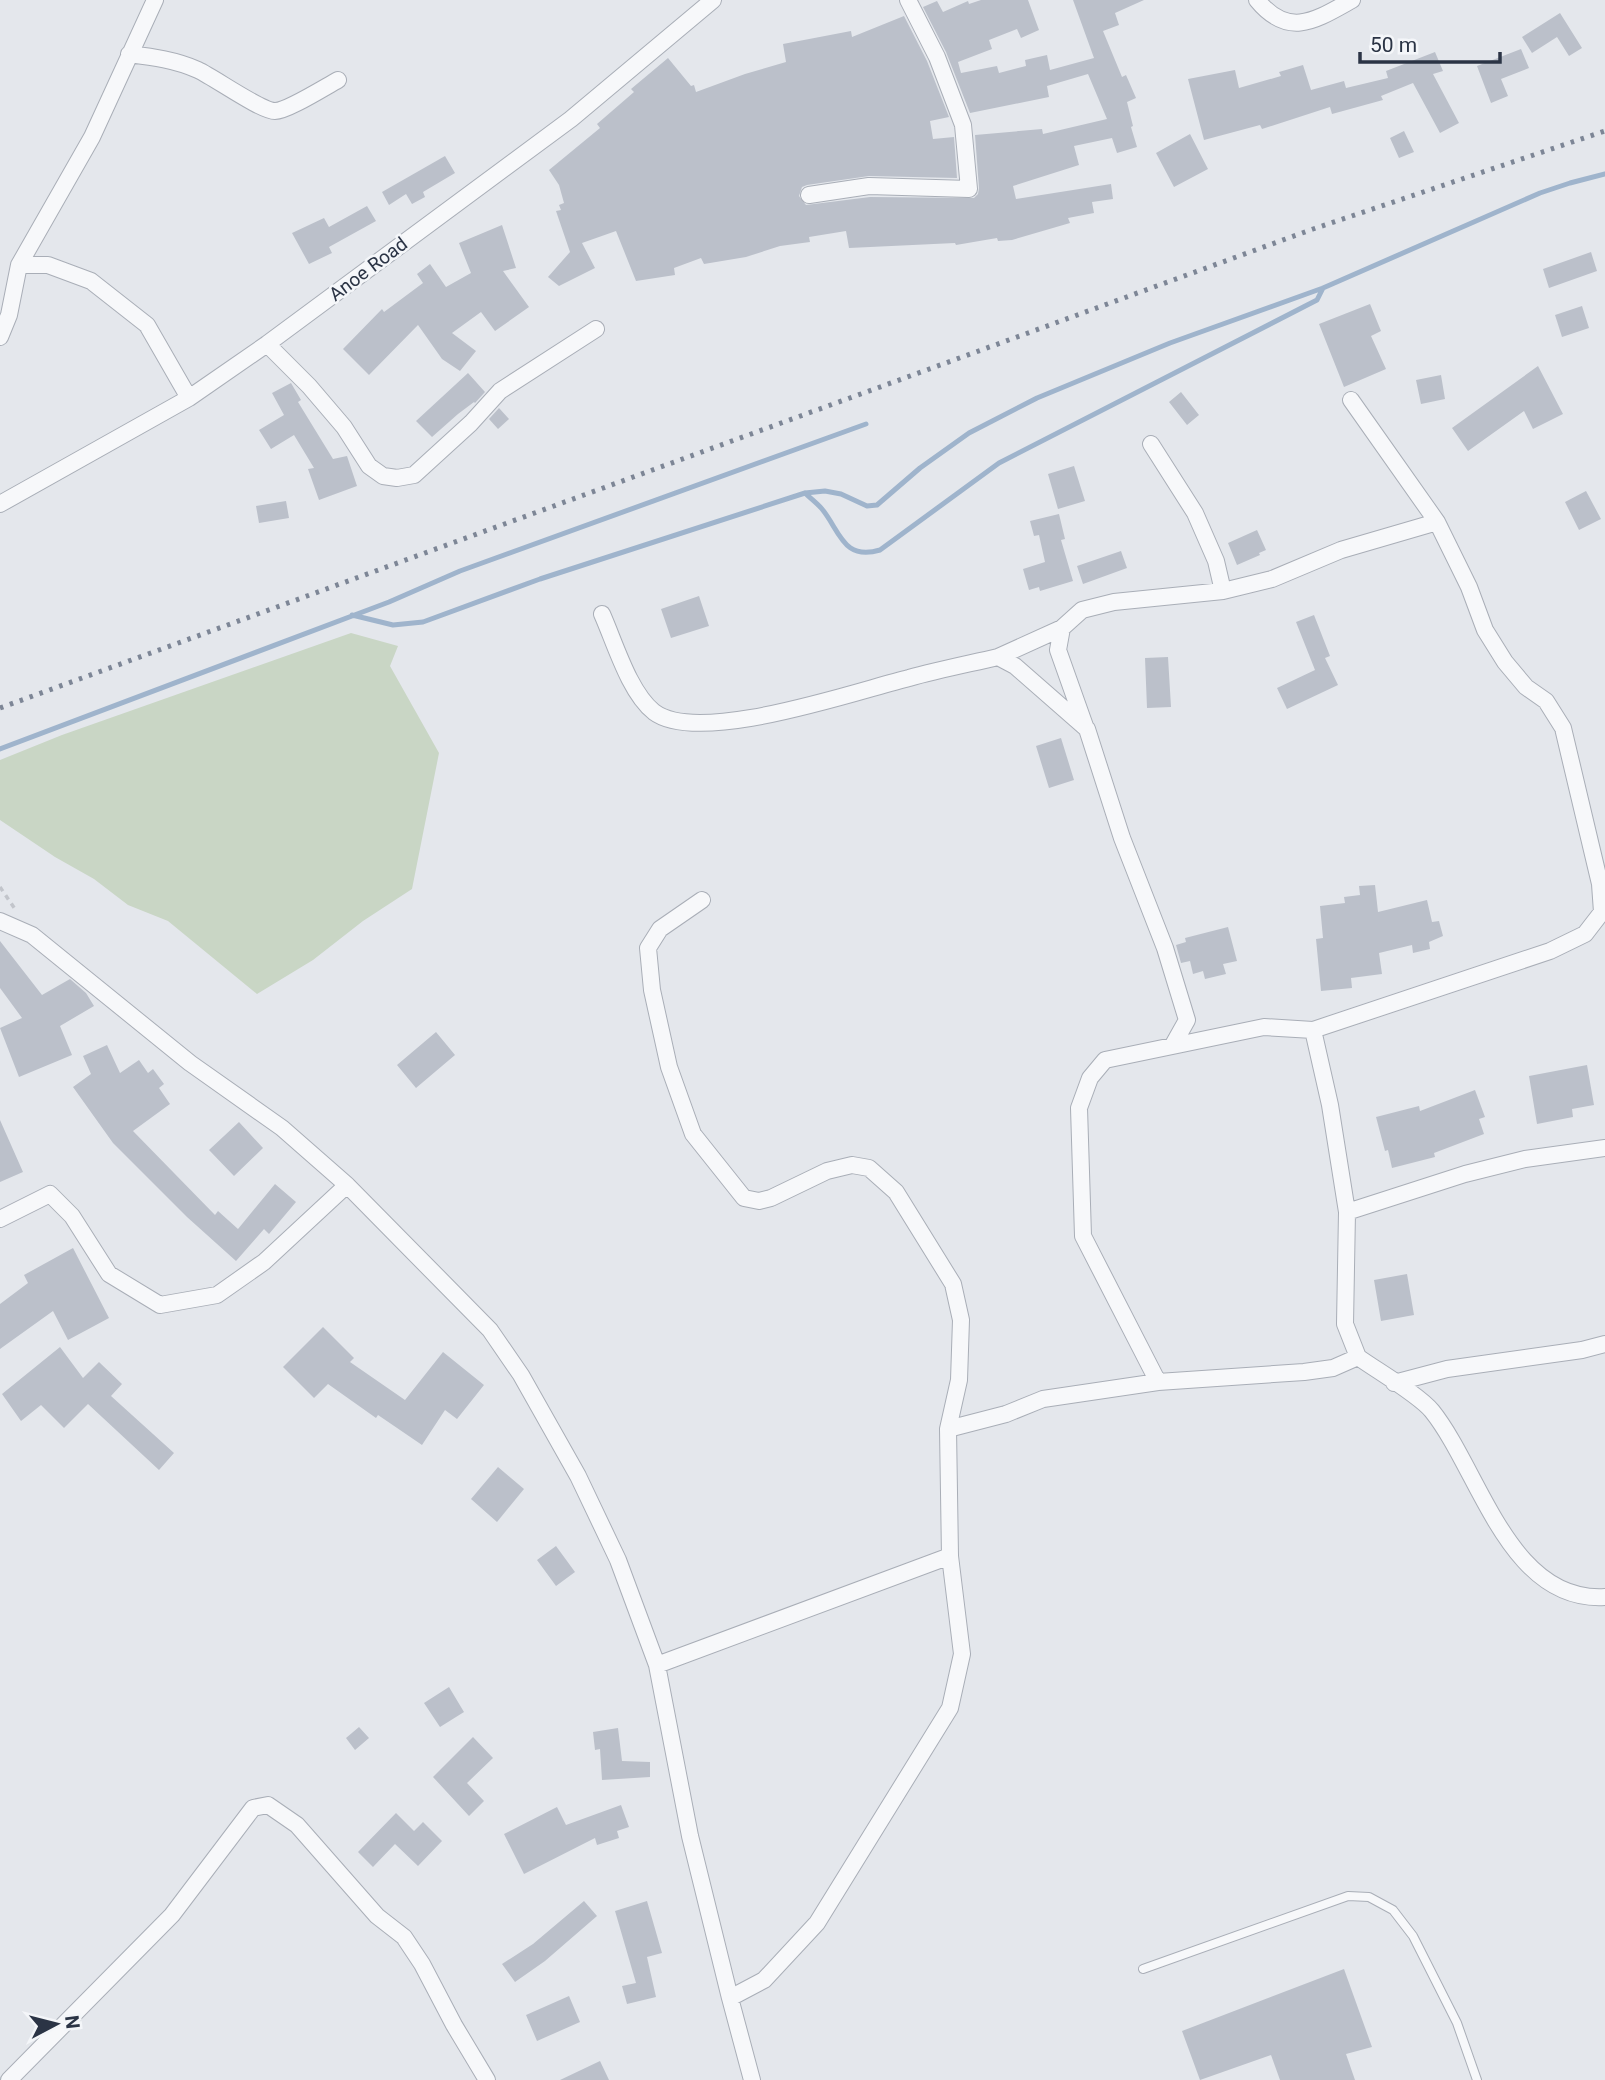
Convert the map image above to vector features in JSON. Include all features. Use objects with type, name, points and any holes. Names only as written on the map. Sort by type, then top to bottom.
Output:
[{"type":"street","points":[[0,337],[9,315],[19,265],[92,137],[155,0]]},
{"type":"street","name":"Anoe Road","points":[[0,504],[189,398],[267,344],[571,119],[713,0]]},
{"type":"street","points":[[809,195],[869,186],[969,189],[963,125],[937,57],[908,0]]},
{"type":"street","points":[[1257,0],[1269,14],[1291,22],[1312,22],[1352,0]]},
{"type":"street","points":[[129,54],[166,59],[197,70],[239,92],[263,109],[276,111],[338,80]]},
{"type":"street","points":[[19,265],[48,265],[91,281],[147,325],[189,398]]},
{"type":"street","points":[[267,344],[309,386],[344,427],[369,466],[383,476],[397,478],[414,475],[471,423],[500,391],[596,329]]},
{"type":"street","points":[[1158,1382],[1083,1236],[1079,1108],[1090,1078],[1105,1060],[1264,1027],[1313,1030],[1550,951],[1585,934],[1602,912],[1600,884],[1563,728],[1546,701],[1526,687],[1505,662],[1485,630],[1469,587],[1437,522],[1351,400]]},
{"type":"street","points":[[1151,444],[1195,513],[1216,561],[1223,591]]},
{"type":"street","points":[[602,614],[640,698],[656,714],[674,721],[726,722],[787,711],[998,657],[1062,628],[1082,610],[1114,602],[1223,591],[1272,579],[1341,550],[1437,522]]},
{"type":"street","points":[[1062,628],[1058,650],[1122,838],[1165,948],[1187,1020],[1173,1045]]},
{"type":"street","points":[[998,657],[1015,666],[1087,729]]},
{"type":"street","points":[[702,900],[660,929],[648,948],[652,990],[669,1067],[693,1134],[744,1198],[759,1201],[827,1171],[852,1165],[869,1168],[896,1192],[953,1284],[961,1320],[959,1380],[948,1429],[950,1556],[962,1654],[950,1708],[817,1923],[764,1980],[730,1998]]},
{"type":"street","points":[[0,921],[32,934],[190,1063],[282,1128],[348,1185],[490,1330],[522,1375],[578,1476],[618,1560],[657,1665],[690,1836],[752,2080]]},
{"type":"street","points":[[1313,1030],[1331,1105],[1347,1212],[1345,1324],[1358,1357],[1429,1407],[1448,1432],[1475,1485],[1511,1545],[1541,1578],[1563,1590],[1595,1598],[1605,1597]]},
{"type":"street","points":[[1347,1212],[1465,1174],[1525,1159],[1605,1148]]},
{"type":"street","points":[[0,1219],[50,1194],[72,1216],[109,1274],[160,1305],[217,1295],[264,1262],[348,1185]]},
{"type":"street","points":[[1394,1382],[1447,1369],[1582,1350],[1605,1344]]},
{"type":"street","points":[[948,1429],[1006,1414],[1043,1399],[1158,1382],[1304,1372],[1333,1368],[1358,1357]]},
{"type":"street","points":[[657,1665],[950,1556]]},
{"type":"street","points":[[9,2080],[172,1915],[253,1808],[268,1805],[297,1825],[377,1916],[404,1937],[487,2080]]},
{"type":"lane","points":[[1143,1969],[1348,1896],[1370,1897],[1393,1910],[1413,1936],[1457,2023],[1477,2080]]},
{"type":"green space","points":[[351,633],[398,646],[390,666],[439,753],[412,889],[363,921],[313,960],[257,994],[168,921],[128,905],[94,879],[0,820],[0,760],[62,735]]},
{"type":"building","points":[[981,0],[1028,0],[1039,30],[1021,38],[1017,29],[989,40],[992,49],[958,62],[961,73],[997,66],[999,73],[1026,66],[1025,60],[1047,55],[1050,70],[1094,58],[1073,0],[1144,0],[1115,13],[1119,25],[1103,31],[1122,77],[1126,75],[1136,98],[1127,102],[1137,147],[1117,153],[1112,138],[1074,146],[1079,165],[1013,186],[1016,199],[1111,184],[1113,199],[1092,202],[1094,213],[1068,218],[1070,223],[1012,240],[998,241],[997,238],[956,245],[849,248],[846,231],[809,237],[810,242],[780,246],[746,257],[704,264],[701,258],[674,268],[675,275],[636,281],[616,231],[582,243],[595,268],[559,286],[548,277],[570,252],[556,211],[561,210],[559,205],[564,203],[559,185],[549,170],[600,128],[597,124],[634,92],[631,89],[668,58],[691,86],[694,85],[696,92],[786,62],[783,44],[851,31],[852,37],[904,16],[927,61],[949,117],[930,121],[933,139],[954,137],[957,178],[869,176],[807,185],[802,187],[799,196],[806,205],[870,197],[974,198],[979,188],[975,135],[1042,129],[1043,134],[1107,119],[1088,74],[1047,86],[1049,97],[970,113],[946,52],[923,7],[937,1],[943,12],[968,1],[969,4]]},
{"type":"building","points":[[1560,13],[1582,48],[1569,56],[1557,37],[1532,53],[1522,37]]},
{"type":"building","points":[[1521,49],[1529,68],[1501,79],[1508,96],[1491,103],[1477,66]]},
{"type":"building","points":[[1435,52],[1443,71],[1433,74],[1459,123],[1440,133],[1413,83],[1381,96],[1383,100],[1332,114],[1330,107],[1262,129],[1260,125],[1204,140],[1188,79],[1235,70],[1239,88],[1281,76],[1279,72],[1303,65],[1311,90],[1344,81],[1346,88],[1388,78],[1386,71]]},
{"type":"building","points":[[1404,131],[1414,152],[1399,158],[1390,138]]},
{"type":"building","points":[[1190,134],[1208,169],[1174,187],[1156,153]]},
{"type":"building","points":[[445,156],[455,173],[423,192],[425,197],[412,204],[406,194],[389,205],[382,192]]},
{"type":"building","points":[[367,206],[376,221],[329,247],[332,253],[309,264],[292,233],[324,218],[329,227]]},
{"type":"building","points":[[502,225],[516,268],[503,271],[529,307],[495,331],[481,312],[452,333],[476,351],[460,371],[442,359],[418,325],[369,375],[343,349],[382,309],[384,312],[423,283],[417,274],[430,264],[446,287],[471,273],[459,243]]},
{"type":"building","points":[[1591,252],[1597,271],[1549,288],[1543,269]]},
{"type":"building","points":[[1370,304],[1381,331],[1371,336],[1386,369],[1344,387],[1319,324]]},
{"type":"building","points":[[1582,306],[1589,328],[1562,337],[1555,315]]},
{"type":"building","points":[[1538,366],[1563,414],[1533,429],[1524,411],[1468,451],[1452,428]]},
{"type":"building","points":[[468,373],[485,392],[432,437],[416,421]]},
{"type":"building","points":[[1441,375],[1445,399],[1421,404],[1416,380]]},
{"type":"building","points":[[291,383],[301,400],[298,402],[333,459],[347,456],[357,486],[319,500],[308,469],[314,468],[294,435],[271,449],[259,430],[284,415],[272,393]]},
{"type":"building","points":[[1181,392],[1199,415],[1187,425],[1169,402]]},
{"type":"building","points":[[499,408],[509,419],[498,429],[489,419]]},
{"type":"building","points":[[1074,466],[1085,501],[1058,509],[1048,474]]},
{"type":"building","points":[[1586,491],[1601,519],[1579,530],[1565,502]]},
{"type":"building","points":[[286,501],[289,518],[259,523],[256,506]]},
{"type":"building","points":[[1059,514],[1065,539],[1061,540],[1073,581],[1040,591],[1039,587],[1029,590],[1023,569],[1045,562],[1039,535],[1034,536],[1030,521]]},
{"type":"building","points":[[1257,530],[1266,550],[1237,565],[1228,543]]},
{"type":"building","points":[[1121,551],[1127,568],[1083,584],[1077,566]]},
{"type":"building","points":[[699,596],[709,626],[671,638],[661,609]]},
{"type":"building","points":[[1314,615],[1330,656],[1325,658],[1338,685],[1287,709],[1277,688],[1315,670],[1296,622]]},
{"type":"building","points":[[1168,657],[1171,707],[1147,708],[1145,658]]},
{"type":"building","points":[[1061,738],[1074,780],[1049,788],[1036,746]]},
{"type":"building","points":[[1375,885],[1378,912],[1427,900],[1432,922],[1439,921],[1443,936],[1429,942],[1430,949],[1413,953],[1412,945],[1379,953],[1382,974],[1351,978],[1352,988],[1321,991],[1316,939],[1323,938],[1320,906],[1345,903],[1344,897],[1360,895],[1359,886]]},
{"type":"building","points":[[1228,927],[1237,961],[1223,964],[1226,974],[1205,979],[1203,971],[1193,974],[1190,961],[1181,963],[1176,945],[1186,942],[1185,938]]},
{"type":"building","points":[[0,941],[42,995],[70,979],[86,993],[94,1006],[60,1026],[72,1055],[19,1077],[0,1028],[22,1018],[0,988]]},
{"type":"building","points":[[436,1032],[455,1055],[416,1088],[397,1065]]},
{"type":"building","points":[[107,1045],[120,1073],[139,1060],[148,1073],[153,1069],[164,1084],[159,1088],[170,1104],[133,1131],[215,1215],[218,1211],[238,1229],[275,1184],[296,1202],[269,1234],[264,1229],[236,1261],[187,1217],[113,1143],[73,1087],[91,1074],[83,1056]]},
{"type":"building","points":[[1587,1065],[1594,1105],[1572,1109],[1573,1117],[1537,1124],[1529,1076]]},
{"type":"building","points":[[1475,1090],[1485,1117],[1479,1119],[1484,1134],[1434,1153],[1435,1157],[1392,1168],[1376,1117],[1419,1106],[1420,1111]]},
{"type":"building","points":[[0,1120],[23,1172],[0,1182]]},
{"type":"building","points":[[239,1122],[263,1148],[234,1176],[209,1150]]},
{"type":"building","points":[[73,1248],[109,1318],[68,1340],[53,1311],[0,1349],[0,1304],[28,1283],[24,1275]]},
{"type":"building","points":[[1407,1274],[1414,1315],[1381,1321],[1374,1280]]},
{"type":"building","points":[[323,1327],[354,1358],[350,1362],[405,1400],[443,1352],[484,1385],[457,1419],[445,1410],[422,1445],[378,1415],[376,1418],[328,1384],[314,1398],[283,1367]]},
{"type":"building","points":[[60,1347],[83,1378],[99,1362],[122,1384],[111,1396],[174,1453],[159,1470],[88,1404],[64,1428],[41,1405],[21,1421],[2,1394]]},
{"type":"building","points":[[498,1467],[524,1489],[497,1522],[471,1499]]},
{"type":"building","points":[[556,1546],[575,1572],[556,1586],[537,1560]]},
{"type":"building","points":[[449,1687],[464,1712],[440,1727],[424,1703]]},
{"type":"building","points":[[359,1727],[369,1738],[355,1750],[346,1738]]},
{"type":"building","points":[[618,1728],[622,1761],[650,1762],[650,1777],[602,1780],[600,1749],[595,1750],[593,1732]]},
{"type":"building","points":[[473,1737],[493,1758],[467,1783],[484,1801],[469,1816],[433,1777]]},
{"type":"building","points":[[621,1805],[629,1827],[617,1831],[619,1838],[597,1845],[595,1838],[524,1874],[504,1834],[557,1807],[566,1825]]},
{"type":"building","points":[[396,1813],[414,1831],[423,1822],[442,1841],[418,1866],[395,1844],[373,1867],[358,1852]]},
{"type":"building","points":[[584,1901],[597,1916],[545,1961],[515,1982],[502,1964],[533,1944]]},
{"type":"building","points":[[647,1901],[662,1953],[647,1957],[656,1997],[627,2004],[622,1986],[636,1983],[615,1911]]},
{"type":"building","points":[[1344,1969],[1372,2047],[1346,2054],[1355,2080],[1280,2080],[1271,2055],[1200,2080],[1182,2031]]},
{"type":"building","points":[[569,1996],[580,2022],[537,2041],[526,2015]]},
{"type":"building","points":[[600,2061],[609,2080],[560,2080]]},
{"type":"waterway","points":[[352,615],[393,625],[423,622],[540,579],[805,493],[825,491],[841,494],[867,506],[877,505],[920,468],[969,433],[1037,398],[1170,343],[1323,288],[1540,193],[1605,174]]},
{"type":"waterway","points":[[805,493],[822,509],[850,548],[868,552],[880,550],[999,463],[1317,300],[1323,288]]},
{"type":"waterway","points":[[0,749],[389,602],[460,571],[866,424]]},
{"type":"railway","points":[[0,708],[1313,229],[1605,131]]}]
